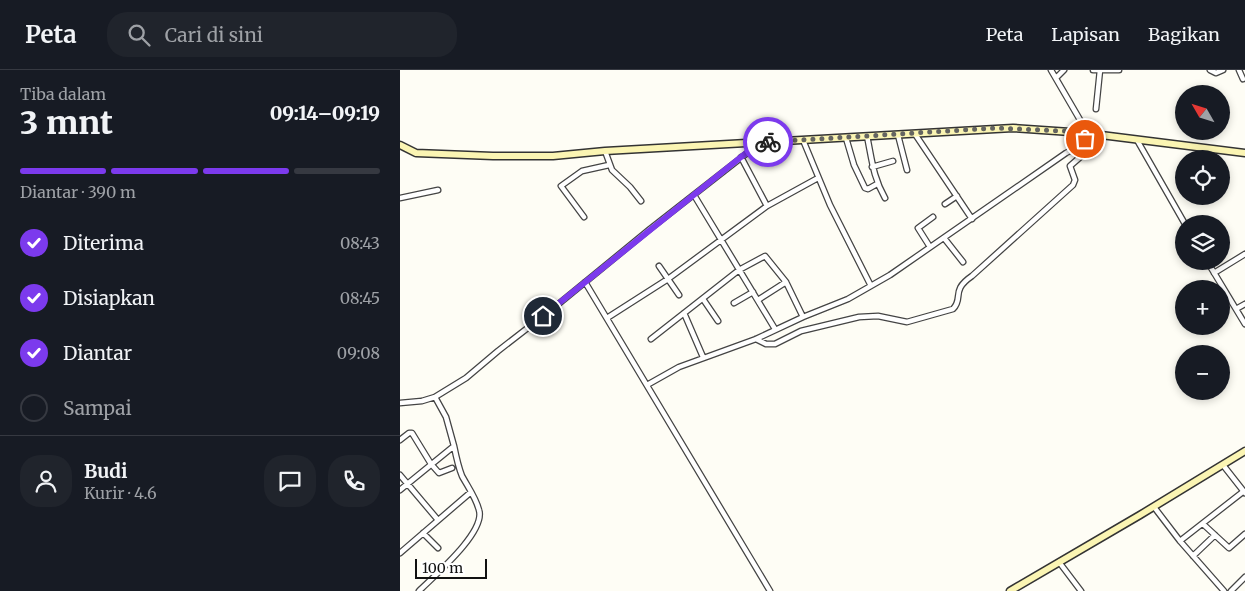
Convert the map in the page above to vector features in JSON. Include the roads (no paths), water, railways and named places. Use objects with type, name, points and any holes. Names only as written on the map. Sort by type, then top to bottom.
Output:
[{"type":"main road","points":[[400,145],[416,153],[553,156],[605,151],[1013,128],[1084,129],[1137,140],[1245,153]]},
{"type":"main road","points":[[1010,591],[1154,507],[1245,451]]},
{"type":"street","points":[[756,339],[766,344],[774,344],[801,331],[859,317],[878,316],[907,322],[953,309],[957,304],[958,291],[963,282],[1073,185],[1074,180],[1070,166],[1086,152],[1086,146],[1083,144],[1084,129],[1051,70]]},
{"type":"street","points":[[1056,78],[1064,70]]},
{"type":"street","points":[[1093,70],[1119,70]]},
{"type":"street","points":[[1096,109],[1100,70]]},
{"type":"street","points":[[1210,70],[1216,73],[1223,70]]},
{"type":"street","points":[[1239,70],[1243,79]]},
{"type":"street","points":[[915,134],[972,219]]},
{"type":"street","points":[[898,135],[907,170]]},
{"type":"street","points":[[867,136],[872,167],[877,184],[885,198]]},
{"type":"street","points":[[846,138],[854,165],[864,188],[868,189],[877,184]]},
{"type":"street","points":[[803,140],[845,237],[871,286]]},
{"type":"street","points":[[1137,140],[1180,215]]},
{"type":"street","points":[[400,403],[422,402],[435,397],[466,378],[760,143]]},
{"type":"street","points":[[647,385],[679,367],[756,339],[802,317],[848,299],[944,238],[1083,144]]},
{"type":"street","points":[[605,151],[609,165],[641,201]]},
{"type":"street","points":[[741,157],[767,206]]},
{"type":"street","points":[[872,167],[893,161]]},
{"type":"street","points":[[584,217],[561,186],[582,171],[609,165]]},
{"type":"street","points":[[607,318],[668,279],[767,206],[818,178]]},
{"type":"street","points":[[400,198],[438,190]]},
{"type":"street","points":[[694,195],[775,329]]},
{"type":"street","points":[[945,204],[957,196]]},
{"type":"street","points":[[930,247],[918,228],[933,217]]},
{"type":"street","points":[[944,238],[963,262]]},
{"type":"street","points":[[1214,273],[1245,254]]},
{"type":"street","points":[[651,339],[739,270],[765,256],[786,282],[802,317]]},
{"type":"street","points":[[659,266],[679,295]]},
{"type":"street","points":[[1212,270],[1245,324]]},
{"type":"street","points":[[585,282],[770,591]]},
{"type":"street","points":[[758,300],[786,282]]},
{"type":"street","points":[[734,303],[752,292]]},
{"type":"street","points":[[704,299],[718,322]]},
{"type":"street","points":[[1236,309],[1245,304]]},
{"type":"street","points":[[684,313],[703,357]]},
{"type":"street","points":[[419,591],[456,554],[478,527],[480,517],[479,510],[461,473],[446,417],[435,397]]},
{"type":"street","points":[[400,440],[412,433],[431,464],[440,474],[452,468]]},
{"type":"street","points":[[400,490],[454,446]]},
{"type":"street","points":[[1180,541],[1244,492],[1223,465]]},
{"type":"street","points":[[400,475],[438,520]]},
{"type":"street","points":[[400,552],[471,492]]},
{"type":"street","points":[[1154,507],[1180,541],[1224,591]]},
{"type":"street","points":[[1202,524],[1230,548],[1245,535]]},
{"type":"street","points":[[422,533],[438,548]]},
{"type":"street","points":[[1193,556],[1216,536]]},
{"type":"street","points":[[426,548],[431,542]]},
{"type":"street","points":[[1059,562],[1081,591]]},
{"type":"street","points":[[1231,591],[1245,578]]}]
